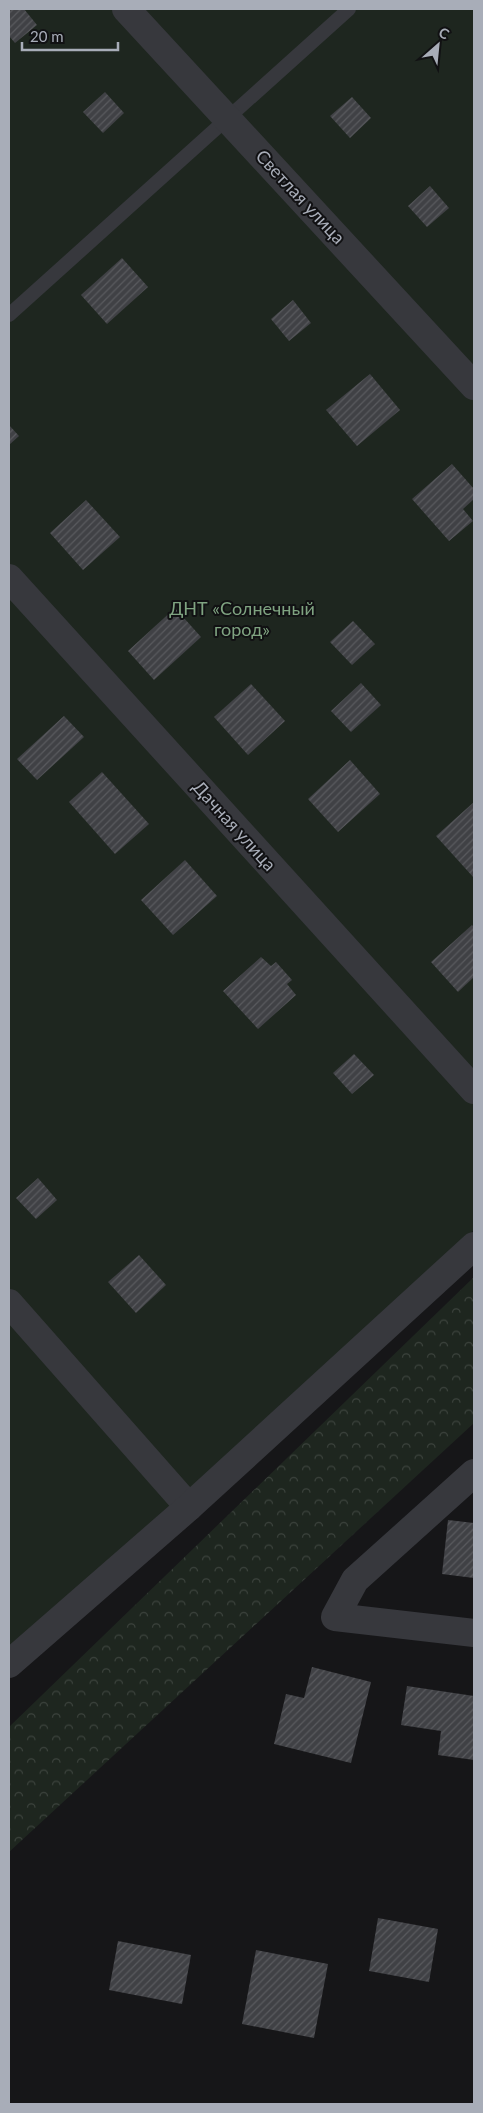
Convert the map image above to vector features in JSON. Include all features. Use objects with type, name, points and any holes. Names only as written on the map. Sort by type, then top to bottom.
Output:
[{"type":"street","name":"Светлая улица","points":[[126,9],[474,386]]},
{"type":"street","name":"Дачная улица","points":[[9,578],[467,1082]]},
{"type":"street","points":[[9,1664],[189,1507],[474,1246]]},
{"type":"street","points":[[9,1303],[189,1507]]},
{"type":"street","points":[[474,1473],[355,1580],[335,1617],[474,1633]]},
{"type":"lane","points":[[9,316],[349,9]]},
{"type":"green space","name":"ДНТ «Солнечный город»","points":[[9,9],[474,9],[474,1230],[9,1661]]},
{"type":"green space","points":[[474,1277],[474,1423],[9,1852],[9,1727]]},
{"type":"building","points":[[12,9],[24,9],[37,25],[15,43],[9,36],[9,11]]},
{"type":"building","points":[[105,92],[124,113],[103,133],[83,112]]},
{"type":"building","points":[[352,97],[371,118],[350,138],[330,116]]},
{"type":"building","points":[[430,186],[449,208],[427,227],[408,206]]},
{"type":"building","points":[[122,258],[148,287],[107,324],[81,295]]},
{"type":"building","points":[[293,300],[311,323],[289,341],[271,319]]},
{"type":"building","points":[[370,374],[400,410],[357,446],[326,410]]},
{"type":"building","points":[[9,425],[19,436],[9,445]]},
{"type":"building","points":[[452,464],[474,489],[474,499],[463,509],[473,521],[449,541],[412,499]]},
{"type":"building","points":[[86,500],[120,537],[83,570],[50,533]]},
{"type":"building","points":[[175,608],[201,637],[154,680],[128,651]]},
{"type":"building","points":[[353,621],[375,644],[352,665],[330,642]]},
{"type":"building","points":[[361,683],[381,705],[351,732],[331,711]]},
{"type":"building","points":[[251,684],[285,721],[248,755],[214,717]]},
{"type":"building","points":[[64,716],[84,737],[37,780],[17,759]]},
{"type":"building","points":[[350,760],[380,794],[338,832],[308,799]]},
{"type":"building","points":[[102,772],[149,824],[115,854],[69,802]]},
{"type":"building","points":[[474,802],[474,878],[436,836]]},
{"type":"building","points":[[185,860],[217,896],[173,935],[141,900]]},
{"type":"building","points":[[472,925],[474,927],[474,977],[458,992],[431,962]]},
{"type":"building","points":[[261,957],[271,966],[276,962],[292,980],[287,984],[296,995],[258,1029],[223,991]]},
{"type":"building","points":[[354,1054],[374,1075],[352,1094],[333,1073]]},
{"type":"building","points":[[38,1178],[57,1200],[36,1219],[16,1198]]},
{"type":"building","points":[[139,1255],[166,1285],[136,1313],[108,1282]]},
{"type":"building","points":[[448,1520],[474,1523],[474,1578],[442,1574]]},
{"type":"building","points":[[312,1667],[371,1682],[351,1763],[274,1744],[286,1694],[304,1698]]},
{"type":"building","points":[[407,1686],[474,1696],[474,1760],[438,1755],[441,1731],[401,1725]]},
{"type":"building","points":[[378,1918],[438,1929],[429,1982],[369,1971]]},
{"type":"building","points":[[118,1941],[191,1955],[182,2004],[109,1990]]},
{"type":"building","points":[[256,1950],[328,1964],[314,2038],[242,2024]]}]
